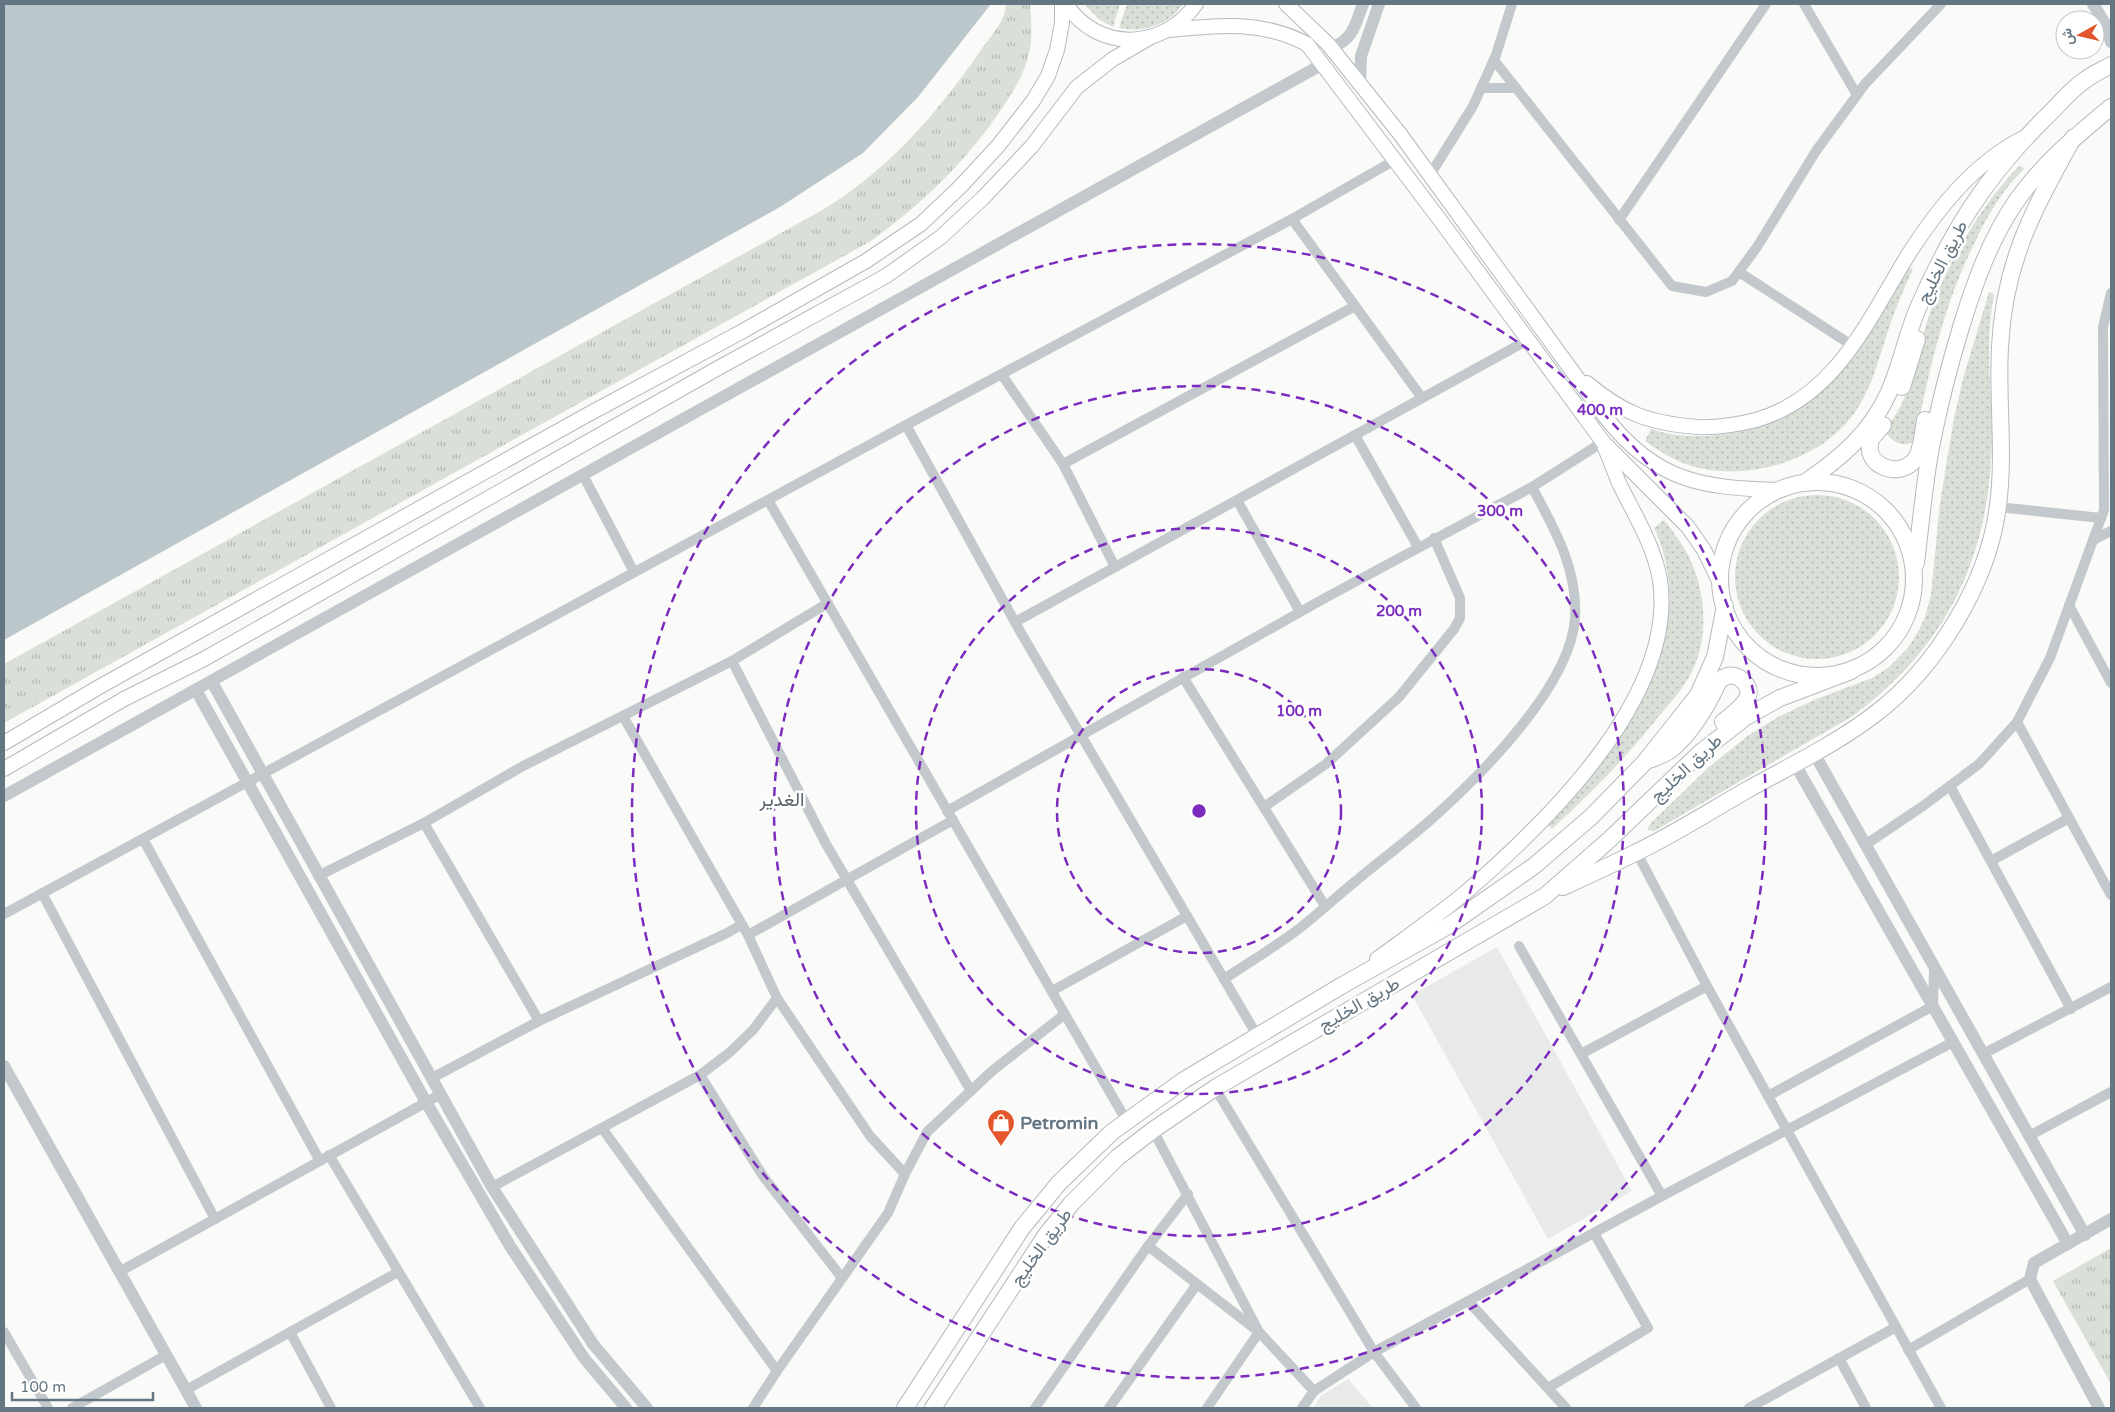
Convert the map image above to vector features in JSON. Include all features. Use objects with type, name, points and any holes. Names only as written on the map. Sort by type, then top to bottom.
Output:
[{"type":"main road","points":[[4,743],[107,682],[586,415],[743,331],[872,257],[921,224],[960,187],[998,146],[1033,101],[1048,76],[1057,50],[1062,23],[1062,4]]},
{"type":"main road","points":[[1066,4],[1085,25],[1105,36],[1127,40],[1149,38]]},
{"type":"main road","points":[[1170,30],[1188,16],[1196,4]]},
{"type":"main road","points":[[1286,4],[1332,48],[1360,83],[1430,174],[1618,433],[1634,449],[1653,464],[1703,484],[1779,490]]},
{"type":"main road","points":[[4,769],[124,699],[204,659],[712,371],[886,276],[941,237],[983,198],[1032,146],[1077,86],[1112,59],[1149,38],[1170,30],[1229,24],[1256,27],[1288,34],[1307,44],[1603,442],[1688,527],[1704,550],[1721,585]]},
{"type":"main road","name":"طريق الخليج","points":[[1807,481],[1844,454],[1870,425],[1880,410],[1894,378],[1909,330],[1930,283],[1963,219],[1979,193],[1999,167],[2028,135],[2083,80],[2111,65]]},
{"type":"main road","name":"طريق الخليج","points":[[1914,575],[1932,444],[1942,396],[1965,314],[1980,270],[1997,232],[2015,203],[2037,174],[2073,138],[2111,107]]},
{"type":"main road","points":[[1572,370],[1619,407],[1664,424],[1715,428],[1739,424],[1765,417],[1798,401],[1810,393],[1835,370],[1853,346],[1909,254],[1953,193],[1965,180],[1998,152],[2028,135]]},
{"type":"main road","points":[[1545,896],[1636,852],[1795,764],[1875,715],[1896,697],[1940,646],[1974,585],[1989,546],[1998,507],[2001,468],[1999,349],[2006,288],[2022,238],[2040,198],[2073,138]]},
{"type":"main road","points":[[1930,283],[1913,355],[1903,386],[1884,423],[1871,440],[1870,453],[1877,464],[1886,469],[1896,470],[1903,468],[1917,456],[1940,361],[1950,334],[1965,314]]},
{"type":"main road","points":[[1341,986],[1458,898],[1539,823],[1598,756],[1640,690],[1650,665],[1658,633],[1662,606],[1660,579],[1652,552],[1618,482],[1603,442]]},
{"type":"main road","points":[[1807,481],[1848,486],[1874,499],[1895,520],[1909,546],[1914,575],[1911,605],[1898,633],[1878,656],[1851,670],[1823,676],[1794,674],[1768,663],[1745,645],[1729,621],[1721,585],[1720,570],[1725,547],[1735,526],[1750,508],[1768,494],[1807,481]]},
{"type":"main road","name":"طريق الخليج","points":[[905,1408],[1008,1248],[1036,1210],[1093,1149],[1126,1120],[1184,1080],[1341,986],[1448,926],[1534,866],[1591,817],[1644,763],[1698,695],[1715,657],[1725,606]]},
{"type":"main road","name":"طريق الخليج","points":[[933,1408],[1046,1235],[1071,1204],[1097,1177],[1153,1130],[1215,1088],[1545,896],[1609,840],[1664,786],[1722,734],[1746,717],[1780,698],[1851,670]]},
{"type":"main road","points":[[1644,763],[1672,749],[1707,705],[1720,680],[1733,676],[1740,678],[1746,684],[1749,694],[1747,700],[1683,762],[1664,786]]},
{"type":"street","points":[[1332,48],[1345,42],[1352,32],[1363,4]]},
{"type":"street","points":[[1360,83],[1360,56],[1379,4]]},
{"type":"street","points":[[1430,174],[1473,106],[1494,60],[1512,4]]},
{"type":"street","points":[[1619,220],[1766,4]]},
{"type":"street","points":[[1804,4],[1857,95]]},
{"type":"street","points":[[1494,60],[1672,286],[1706,292],[1732,282],[1757,247],[1816,151],[1857,95],[1941,4]]},
{"type":"street","points":[[2093,4],[2106,25],[2111,42]]},
{"type":"street","points":[[4,796],[1321,65]]},
{"type":"street","points":[[1481,88],[1516,88]]},
{"type":"street","points":[[4,914],[906,425],[1292,219],[1395,160]]},
{"type":"street","points":[[1292,219],[1422,398]]},
{"type":"street","points":[[1739,272],[1853,346]]},
{"type":"street","points":[[1865,845],[1979,764],[2016,722],[2050,658],[2104,510],[2107,452],[2103,327],[2111,293]]},
{"type":"street","points":[[1063,464],[1355,306]]},
{"type":"street","points":[[1015,622],[1528,340]]},
{"type":"street","points":[[1002,374],[1063,464],[1115,567]]},
{"type":"street","points":[[906,425],[1015,622],[1258,1037]]},
{"type":"street","points":[[1355,435],[1418,547]]},
{"type":"street","points":[[748,935],[846,878],[1081,734],[1434,538],[1532,487],[1603,442]]},
{"type":"street","points":[[583,476],[634,572]]},
{"type":"street","points":[[1224,979],[1297,930],[1436,815],[1485,766],[1531,713],[1556,675],[1570,646],[1575,618],[1575,593],[1569,562],[1554,528],[1532,487]]},
{"type":"street","points":[[768,500],[1126,1120]]},
{"type":"street","points":[[1237,500],[1300,612]]},
{"type":"street","points":[[1998,507],[2101,518]]},
{"type":"street","points":[[2093,540],[2111,531]]},
{"type":"street","points":[[1264,807],[1326,764],[1399,697],[1454,629],[1460,618],[1460,598],[1434,538]]},
{"type":"street","points":[[318,876],[424,823],[523,766],[732,661],[828,603]]},
{"type":"street","points":[[2069,605],[2111,682]]},
{"type":"street","points":[[732,661],[826,844],[971,1091]]},
{"type":"street","points":[[1183,677],[1325,906]]},
{"type":"street","points":[[212,682],[492,1187],[593,1344],[647,1408]]},
{"type":"street","points":[[196,690],[426,1102],[510,1246],[584,1358],[626,1408]]},
{"type":"street","points":[[623,716],[748,935],[777,998],[870,1136],[905,1174]]},
{"type":"street","points":[[2016,722],[2111,895]]},
{"type":"street","points":[[1814,753],[2085,1235]]},
{"type":"street","points":[[1795,764],[2068,1244]]},
{"type":"street","points":[[1950,786],[2071,1009]]},
{"type":"street","points":[[1991,861],[2069,818]]},
{"type":"street","points":[[424,823],[539,1021]]},
{"type":"street","points":[[143,839],[325,1158],[398,1272],[480,1408]]},
{"type":"street","points":[[1636,852],[1707,986],[1941,1408]]},
{"type":"street","points":[[42,893],[215,1219]]},
{"type":"street","points":[[1052,991],[1187,916]]},
{"type":"street","points":[[432,1078],[539,1021],[741,925]]},
{"type":"street","points":[[1519,946],[1662,1196]]},
{"type":"street","points":[[1933,1006],[1934,968]]},
{"type":"street","points":[[1581,1054],[1707,986]]},
{"type":"street","points":[[1983,1054],[2111,987]]},
{"type":"street","points":[[492,1187],[700,1075],[729,1053],[753,1030],[777,998]]},
{"type":"street","points":[[1768,1096],[1933,1006]]},
{"type":"street","points":[[753,1408],[888,1213],[905,1174],[927,1132],[992,1071],[1065,1014]]},
{"type":"street","points":[[1302,1408],[1314,1390],[1374,1352],[1662,1196],[1953,1042]]},
{"type":"street","points":[[4,1066],[196,1408]]},
{"type":"street","points":[[700,1075],[763,1176],[842,1278]]},
{"type":"street","points":[[1215,1088],[1374,1352],[1416,1408]]},
{"type":"street","points":[[2029,1136],[2111,1092]]},
{"type":"street","points":[[120,1272],[441,1094]]},
{"type":"street","points":[[602,1128],[777,1371]]},
{"type":"street","points":[[1153,1130],[1259,1332]]},
{"type":"street","points":[[1035,1408],[1148,1246],[1188,1194]]},
{"type":"street","points":[[2099,1408],[2030,1279],[2034,1263],[2111,1219]]},
{"type":"street","points":[[1548,1388],[1648,1328],[1594,1233]]},
{"type":"street","points":[[1148,1246],[1259,1332],[1314,1390]]},
{"type":"street","points":[[186,1390],[398,1272]]},
{"type":"street","points":[[1908,1350],[2030,1279]]},
{"type":"street","points":[[1108,1408],[1197,1284]]},
{"type":"street","points":[[1469,1302],[1566,1408]]},
{"type":"street","points":[[1750,1408],[1896,1326]]},
{"type":"street","points":[[4,1332],[48,1408]]},
{"type":"street","points":[[290,1332],[331,1408]]},
{"type":"street","points":[[1207,1408],[1259,1332]]},
{"type":"street","points":[[72,1408],[166,1355]]},
{"type":"street","points":[[1839,1358],[1866,1408]]},
{"type":"shaded area","points":[[4,4],[991,4],[918,97],[863,153],[780,207],[4,640]]},
{"type":"shaded area","points":[[1497,947],[1632,1191],[1548,1239],[1412,995]]},
{"type":"shaded area","points":[[1348,1379],[1373,1408],[1313,1408],[1321,1396]]},
{"type":"green space","points":[[1006,4],[1030,4],[1030,47],[1022,75],[1006,102],[959,164],[926,197],[871,241],[4,723],[4,664],[817,213],[842,197],[887,161],[928,119],[997,28]]},
{"type":"green space","points":[[1084,4],[1120,4],[1113,27],[1100,20]]},
{"type":"green space","points":[[1127,4],[1183,4],[1170,17],[1155,26],[1137,29],[1119,28]]},
{"type":"green space","points":[[2020,165],[2024,169],[2010,184],[1992,210],[1965,262],[1955,287],[1932,362],[1915,441],[1907,444],[1896,442],[1887,434],[1886,428],[1902,404],[1912,377],[1927,322],[1943,280],[1965,238],[1991,198]]},
{"type":"green space","points":[[1909,267],[1913,269],[1896,309],[1865,396],[1846,423],[1831,438],[1813,450],[1773,466],[1752,470],[1710,470],[1684,463],[1668,456],[1645,441],[1651,429],[1672,434],[1694,436],[1737,432],[1769,422],[1797,408],[1821,391],[1842,370],[1877,322]]},
{"type":"green space","points":[[1989,292],[1994,294],[1989,345],[1992,430],[1990,474],[1984,515],[1974,554],[1959,591],[1940,625],[1916,658],[1887,688],[1853,716],[1654,831],[1648,830],[1649,825],[1709,767],[1749,735],[1778,717],[1814,700],[1872,678],[1888,668],[1908,648],[1925,617],[1931,595],[1940,503],[1954,418],[1963,379]]},
{"type":"green space","points":[[1817,495],[1841,499],[1862,509],[1875,519],[1885,532],[1895,553],[1899,577],[1895,601],[1885,622],[1875,635],[1862,645],[1841,655],[1817,659],[1793,655],[1772,645],[1759,635],[1749,622],[1739,601],[1735,577],[1739,553],[1749,532],[1759,519],[1772,509],[1793,499]]},
{"type":"green space","points":[[1664,520],[1682,544],[1698,579],[1703,614],[1703,631],[1695,664],[1681,690],[1631,750],[1552,829],[1547,824],[1624,729],[1652,677],[1662,648],[1669,606],[1669,583],[1665,560],[1654,528]]},
{"type":"green space","points":[[2111,1248],[2111,1384],[2053,1281]]},
{"type":"place","name":"Petromin","points":[[1001,1147]]},
{"type":"district","name":"الغدير","points":[[782,799]]}]
